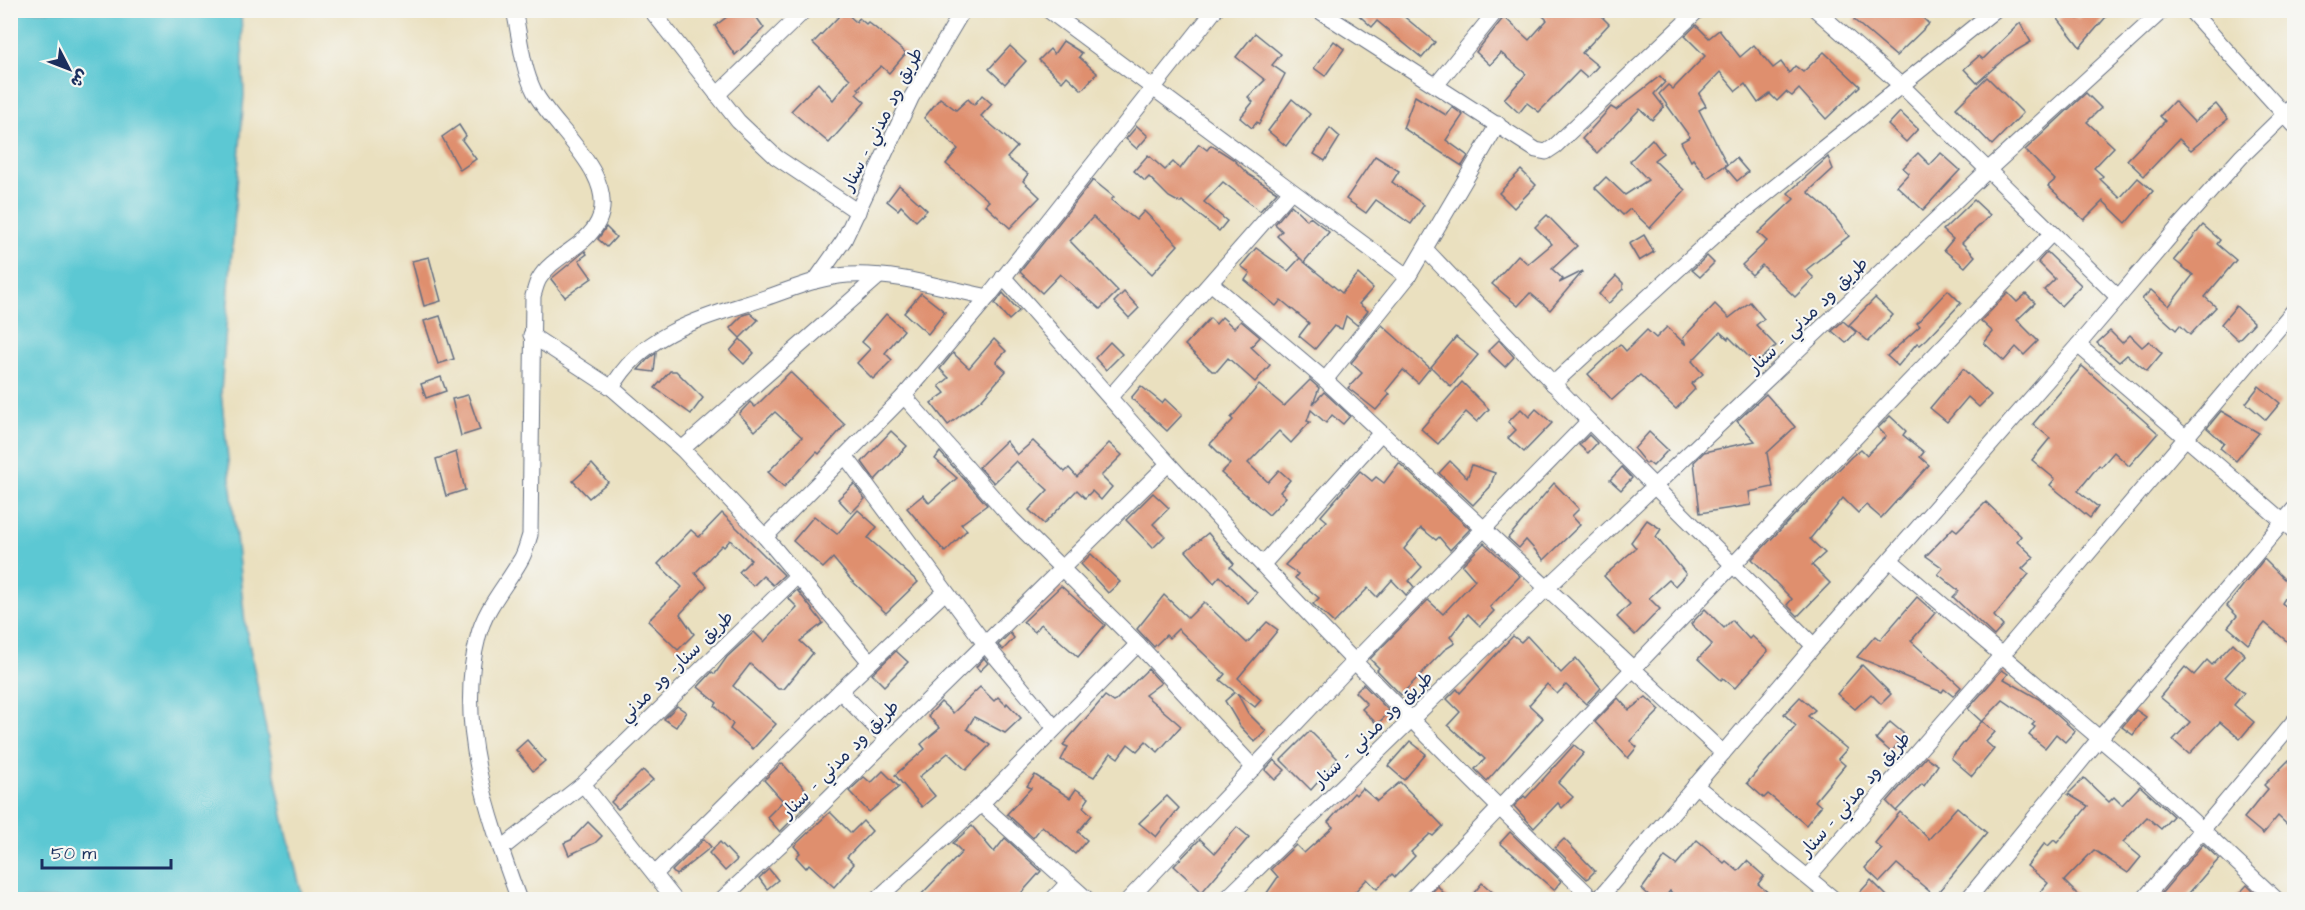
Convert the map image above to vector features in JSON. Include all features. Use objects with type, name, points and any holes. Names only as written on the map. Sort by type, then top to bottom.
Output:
[{"type":"street","points":[[514,10],[527,77],[535,93],[579,149],[594,174],[602,198],[599,220],[586,239],[551,265],[539,278],[533,296],[530,535],[522,559],[490,607],[478,636],[469,701],[473,740],[501,849],[519,900]]},
{"type":"street","name":"طريق ود مدني - سنار","points":[[651,10],[738,121],[777,157],[858,212],[911,98],[963,10]]},
{"type":"street","points":[[717,95],[805,10]]},
{"type":"street","points":[[1048,10],[1153,91],[1408,277]]},
{"type":"street","points":[[765,537],[904,396],[988,297],[1215,10]]},
{"type":"street","points":[[1437,84],[1497,10]]},
{"type":"street","points":[[1324,12],[1536,150],[1546,152],[1698,10]]},
{"type":"street","points":[[1816,10],[1903,87],[2118,297]]},
{"type":"street","points":[[1553,384],[1720,231],[1903,87],[1995,10]]},
{"type":"street","name":"طريق ود مدني - سنار","points":[[1225,900],[1548,587],[1656,488],[1988,170],[2163,10]]},
{"type":"street","points":[[2190,10],[2289,110],[2295,125]]},
{"type":"street","points":[[1003,277],[1168,464],[1411,720],[1596,900],[1814,645],[2234,164],[2289,110]]},
{"type":"street","points":[[1325,381],[1408,277],[1426,250],[1498,124]]},
{"type":"street","points":[[1110,397],[1212,284],[1291,191]]},
{"type":"street","points":[[815,281],[844,240],[858,212]]},
{"type":"street","points":[[1411,900],[2052,233]]},
{"type":"street","points":[[1426,250],[1589,421],[1814,645]]},
{"type":"street","points":[[612,388],[623,369],[641,351],[663,336],[697,320],[815,281],[847,275],[879,276],[988,297]]},
{"type":"street","points":[[682,449],[879,276]]},
{"type":"street","points":[[1212,284],[1325,381],[1723,753]]},
{"type":"street","name":"طريق ود مدني - سنار","points":[[1808,877],[2002,655],[2295,310]]},
{"type":"street","points":[[531,335],[612,388],[682,449],[765,537],[870,662]]},
{"type":"street","points":[[2078,345],[2289,527]]},
{"type":"street","points":[[904,396],[1060,569],[1138,644],[1254,768]]},
{"type":"street","points":[[1128,900],[1355,661],[1589,421]]},
{"type":"street","points":[[1263,564],[1380,434]]},
{"type":"street","points":[[846,457],[985,644],[1055,728]]},
{"type":"street","name":"طريق ود مدني - سنار","points":[[721,900],[1168,464]]},
{"type":"street","points":[[1967,900],[2100,738],[2289,527],[2295,509]]},
{"type":"street","points":[[1890,560],[2100,738],[2204,830],[2277,900]]},
{"type":"street","name":"طريق سنار- ود مدني","points":[[501,849],[583,784],[796,576]]},
{"type":"street","points":[[655,874],[840,691],[945,592]]},
{"type":"street","points":[[876,900],[981,804],[1138,644]]},
{"type":"street","points":[[840,691],[887,739]]},
{"type":"street","points":[[2143,900],[2295,721]]},
{"type":"street","points":[[583,784],[675,900]]},
{"type":"street","name":"طريق ود مدني - سنار","points":[[1695,785],[1835,900]]},
{"type":"street","points":[[981,804],[1088,900]]},
{"type":"street","points":[[1052,900],[1068,883]]},
{"type":"water","points":[[10,11],[241,11],[244,95],[221,392],[245,623],[284,821],[303,899],[11,899]]},
{"type":"building","points":[[736,10],[764,10],[757,18],[764,28],[735,55],[715,26]]},
{"type":"building","points":[[1353,10],[1396,10],[1435,42],[1422,58],[1377,21],[1372,27]]},
{"type":"building","points":[[1537,10],[1595,10],[1609,24],[1582,53],[1598,66],[1587,78],[1579,71],[1539,112],[1527,103],[1519,113],[1504,99],[1526,74],[1501,53],[1490,65],[1476,52],[1504,17],[1529,40],[1547,20]]},
{"type":"building","points":[[1862,10],[1915,10],[1929,24],[1896,56],[1854,20]]},
{"type":"building","points":[[2070,10],[2078,19],[2087,10],[2112,10],[2080,47],[2058,19]]},
{"type":"building","points":[[844,11],[856,22],[859,18],[866,24],[868,22],[906,53],[889,73],[881,66],[858,88],[860,90],[856,94],[865,102],[829,143],[791,111],[818,83],[833,100],[850,79],[813,43]]},
{"type":"building","points":[[2020,23],[2031,42],[2007,56],[1977,83],[1964,69],[1979,56],[1983,59]]},
{"type":"building","points":[[1696,25],[1709,38],[1719,30],[1740,57],[1754,45],[1773,68],[1781,62],[1789,73],[1795,66],[1803,72],[1824,52],[1860,86],[1826,119],[1799,89],[1792,96],[1786,92],[1777,101],[1770,94],[1758,103],[1745,84],[1736,91],[1720,72],[1699,94],[1706,106],[1699,110],[1727,164],[1707,178],[1693,159],[1691,161],[1681,142],[1690,137],[1659,94],[1668,85],[1673,89],[1705,56],[1685,36]]},
{"type":"building","points":[[1255,33],[1281,54],[1272,65],[1285,74],[1259,124],[1257,122],[1252,128],[1240,118],[1253,102],[1248,97],[1265,80],[1236,57]]},
{"type":"building","points":[[1063,41],[1082,53],[1079,57],[1097,73],[1082,90],[1067,76],[1062,82],[1039,60],[1050,49],[1054,54]]},
{"type":"building","points":[[1334,41],[1344,49],[1325,76],[1314,68]]},
{"type":"building","points":[[1010,46],[1026,61],[1005,84],[989,69]]},
{"type":"building","points":[[1660,76],[1665,82],[1654,94],[1664,107],[1652,120],[1640,109],[1597,153],[1582,139],[1611,107],[1616,110]]},
{"type":"building","points":[[1987,77],[2023,113],[1992,145],[1956,108]]},
{"type":"building","points":[[2086,93],[2101,108],[2087,122],[2114,147],[2094,168],[2103,176],[2100,179],[2120,198],[2138,178],[2153,191],[2126,223],[2103,201],[2084,220],[2048,186],[2055,180],[2025,150]]},
{"type":"building","points":[[982,95],[992,104],[981,116],[1017,147],[1007,158],[1028,174],[1023,181],[1040,197],[1010,228],[985,205],[989,201],[946,164],[958,149],[924,118],[940,98],[956,110],[968,99],[974,105]]},
{"type":"building","points":[[1415,96],[1446,115],[1452,107],[1463,115],[1446,140],[1468,156],[1462,166],[1403,128]]},
{"type":"building","points":[[1292,99],[1310,114],[1286,146],[1268,131]]},
{"type":"building","points":[[2174,101],[2194,122],[2216,104],[2228,119],[2191,150],[2179,139],[2144,176],[2127,160],[2165,121],[2160,116]]},
{"type":"building","points":[[1900,112],[1918,129],[1906,142],[1888,125]]},
{"type":"building","points":[[459,125],[466,136],[462,140],[476,159],[460,170],[442,137]]},
{"type":"building","points":[[1137,126],[1148,136],[1137,149],[1126,139]]},
{"type":"building","points":[[1330,128],[1340,137],[1325,161],[1314,154]]},
{"type":"building","points":[[1652,139],[1663,153],[1654,160],[1685,190],[1650,228],[1630,209],[1623,215],[1595,188],[1606,177],[1625,195],[1648,180],[1630,161]]},
{"type":"building","points":[[1199,144],[1207,150],[1211,145],[1233,159],[1249,175],[1277,192],[1260,211],[1223,182],[1204,202],[1227,221],[1219,231],[1182,201],[1180,203],[1169,197],[1149,177],[1145,181],[1134,171],[1148,155],[1165,170],[1173,162],[1180,169]]},
{"type":"building","points":[[1918,153],[1930,165],[1941,153],[1960,170],[1923,210],[1897,186],[1909,173],[1903,168]]},
{"type":"building","points":[[1375,156],[1399,171],[1392,182],[1424,205],[1411,224],[1376,200],[1366,213],[1346,199]]},
{"type":"building","points":[[1828,157],[1833,169],[1808,192],[1830,211],[1849,236],[1806,270],[1814,278],[1795,297],[1762,265],[1752,275],[1742,265],[1767,241],[1758,233],[1794,199],[1788,193]]},
{"type":"building","points":[[1736,158],[1748,172],[1737,181],[1725,167]]},
{"type":"building","points":[[1521,170],[1536,185],[1514,208],[1499,193]]},
{"type":"building","points":[[1093,180],[1114,197],[1111,200],[1136,220],[1144,211],[1178,245],[1152,274],[1093,217],[1070,241],[1118,291],[1100,309],[1060,274],[1042,293],[1020,272]]},
{"type":"building","points":[[899,185],[927,210],[916,221],[901,206],[898,210],[887,201]]},
{"type":"building","points":[[1974,200],[1990,215],[1962,243],[1975,256],[1965,267],[1944,250],[1953,239],[1943,230]]},
{"type":"building","points":[[1291,205],[1307,220],[1310,217],[1329,232],[1304,262],[1342,293],[1358,274],[1373,288],[1359,304],[1368,311],[1357,325],[1346,316],[1342,329],[1334,326],[1315,349],[1299,336],[1309,323],[1281,300],[1276,306],[1245,280],[1250,273],[1241,266],[1256,248],[1288,271],[1300,258],[1277,236],[1282,231],[1275,224]]},
{"type":"building","points":[[1547,215],[1577,246],[1552,269],[1563,279],[1559,283],[1583,271],[1550,310],[1530,293],[1518,306],[1492,284],[1518,255],[1528,264],[1552,244],[1535,227]]},
{"type":"building","points":[[2203,225],[2220,240],[2217,244],[2236,260],[2205,297],[2216,307],[2190,335],[2180,325],[2176,330],[2142,299],[2151,290],[2169,306],[2193,275],[2174,260]]},
{"type":"building","points":[[606,227],[616,237],[607,247],[598,239]]},
{"type":"building","points":[[1644,235],[1654,252],[1639,261],[1629,244]]},
{"type":"building","points":[[585,251],[587,254],[579,260],[592,278],[565,297],[551,279]]},
{"type":"building","points":[[2047,252],[2081,285],[2061,306],[2044,290],[2055,279],[2038,262]]},
{"type":"building","points":[[1707,256],[1714,263],[1700,277],[1692,270]]},
{"type":"building","points":[[429,257],[441,301],[424,306],[412,261]]},
{"type":"building","points":[[1616,276],[1623,283],[1623,289],[1608,304],[1599,294]]},
{"type":"building","points":[[1948,290],[1961,303],[1927,339],[1920,345],[1917,343],[1898,366],[1887,356],[1920,326],[1917,323]]},
{"type":"building","points":[[1124,292],[1139,308],[1129,318],[1114,302]]},
{"type":"building","points":[[921,293],[945,312],[928,334],[904,313]]},
{"type":"building","points":[[1003,293],[1019,311],[1009,320],[995,304]]},
{"type":"building","points":[[2008,293],[2017,302],[2026,294],[2035,303],[2017,320],[2038,341],[2024,355],[2016,347],[2004,361],[1984,343],[1993,332],[1981,321]]},
{"type":"building","points":[[1875,298],[1893,315],[1868,341],[1849,325]]},
{"type":"building","points":[[1750,302],[1764,319],[1756,325],[1776,346],[1756,364],[1729,337],[1728,339],[1720,332],[1692,361],[1703,374],[1691,384],[1695,389],[1676,409],[1640,375],[1612,400],[1588,374],[1620,344],[1626,351],[1647,330],[1656,338],[1667,327],[1686,345],[1683,338],[1715,304],[1729,318]]},
{"type":"building","points":[[2236,306],[2254,323],[2238,340],[2221,324]]},
{"type":"building","points":[[750,313],[758,320],[740,338],[730,328],[743,315]]},
{"type":"building","points":[[886,314],[904,330],[885,353],[892,360],[873,379],[857,363],[870,349],[862,342]]},
{"type":"building","points":[[440,316],[454,359],[438,364],[424,321]]},
{"type":"building","points":[[1222,317],[1234,328],[1241,321],[1260,337],[1251,347],[1270,365],[1255,382],[1228,358],[1217,371],[1212,371],[1185,345],[1210,318],[1216,324]]},
{"type":"building","points":[[1843,321],[1856,332],[1846,343],[1832,331]]},
{"type":"building","points":[[1382,325],[1430,368],[1418,383],[1403,370],[1386,391],[1390,394],[1376,410],[1348,388],[1362,373],[1351,363]]},
{"type":"building","points":[[2110,331],[2122,343],[2130,335],[2142,347],[2149,341],[2162,353],[2147,371],[2127,355],[2119,362],[2097,343]]},
{"type":"building","points":[[1456,337],[1478,355],[1451,387],[1431,367]]},
{"type":"building","points":[[740,339],[754,353],[744,364],[730,351]]},
{"type":"building","points":[[994,339],[1006,351],[996,362],[1006,371],[982,399],[948,425],[931,403],[945,393],[939,386],[949,378],[940,369],[953,353],[969,368]]},
{"type":"building","points":[[1499,340],[1514,357],[1505,367],[1488,351]]},
{"type":"building","points":[[1110,342],[1122,354],[1106,370],[1095,358]]},
{"type":"building","points":[[656,353],[654,372],[638,370],[647,360]]},
{"type":"building","points":[[2082,366],[2158,433],[2129,466],[2114,452],[2101,467],[2099,465],[2078,491],[2098,507],[2090,518],[2050,485],[2055,479],[2032,460],[2050,438],[2033,424]]},
{"type":"building","points":[[1963,369],[1991,395],[1979,407],[1968,397],[1947,422],[1930,408]]},
{"type":"building","points":[[670,371],[676,371],[703,398],[691,414],[655,388]]},
{"type":"building","points":[[790,372],[845,425],[819,454],[817,452],[784,487],[768,472],[802,437],[775,412],[755,431],[739,414],[750,402],[755,407]]},
{"type":"building","points":[[441,377],[446,391],[426,398],[421,384]]},
{"type":"building","points":[[1310,380],[1319,388],[1313,404],[1324,392],[1350,416],[1343,424],[1332,415],[1326,423],[1311,410],[1307,421],[1310,422],[1291,443],[1279,431],[1248,463],[1268,482],[1279,470],[1290,480],[1280,492],[1286,497],[1269,515],[1221,473],[1230,464],[1210,444],[1233,420],[1231,418],[1259,385],[1284,406]]},
{"type":"building","points":[[1462,382],[1489,409],[1477,422],[1466,412],[1438,444],[1421,429]]},
{"type":"building","points":[[1141,386],[1162,403],[1165,399],[1182,415],[1167,431],[1131,398]]},
{"type":"building","points":[[2259,386],[2280,403],[2266,420],[2246,403]]},
{"type":"building","points":[[1766,394],[1795,427],[1767,453],[1773,487],[1749,492],[1751,505],[1700,513],[1694,462],[1704,452],[1755,441],[1737,421]]},
{"type":"building","points":[[468,395],[480,430],[461,436],[452,399]]},
{"type":"building","points":[[1521,409],[1529,417],[1536,409],[1552,423],[1524,452],[1508,438],[1516,430],[1508,422]]},
{"type":"building","points":[[2221,411],[2259,433],[2236,461],[2220,448],[2224,443],[2207,428]]},
{"type":"building","points":[[1890,416],[1906,431],[1903,435],[1924,452],[1920,457],[1929,465],[1881,518],[1866,505],[1858,513],[1843,498],[1810,539],[1825,553],[1812,565],[1830,583],[1798,616],[1787,605],[1792,599],[1752,559],[1851,457],[1861,449],[1867,455],[1886,436],[1878,428]]},
{"type":"building","points":[[891,431],[907,446],[875,480],[862,462]]},
{"type":"building","points":[[1649,432],[1668,450],[1653,466],[1648,462],[1646,464],[1634,449]]},
{"type":"building","points":[[1589,435],[1597,443],[1588,453],[1579,445]]},
{"type":"building","points":[[1006,441],[1017,455],[1033,441],[1065,472],[1069,468],[1077,477],[1109,443],[1122,455],[1101,476],[1112,487],[1101,500],[1092,491],[1085,498],[1077,490],[1044,524],[1029,510],[1048,490],[1016,461],[994,483],[979,467]]},
{"type":"building","points":[[456,452],[465,490],[446,496],[436,459]]},
{"type":"building","points":[[940,452],[987,505],[961,524],[967,530],[945,552],[907,508],[923,495],[929,503],[957,478],[935,459]]},
{"type":"building","points":[[1450,461],[1467,478],[1472,465],[1495,473],[1490,487],[1473,505],[1439,473]]},
{"type":"building","points":[[1399,463],[1470,529],[1450,550],[1439,537],[1436,540],[1421,528],[1404,549],[1422,567],[1409,581],[1414,587],[1406,595],[1392,580],[1377,597],[1368,588],[1334,623],[1313,604],[1319,598],[1295,578],[1298,574],[1285,565],[1327,521],[1321,516],[1360,471],[1372,481],[1376,477],[1384,483]]},
{"type":"building","points":[[592,464],[608,482],[589,498],[573,481]]},
{"type":"building","points":[[1622,467],[1632,478],[1621,490],[1610,480]]},
{"type":"building","points":[[1554,483],[1579,509],[1572,516],[1580,525],[1544,560],[1526,540],[1519,548],[1508,538]]},
{"type":"building","points":[[854,484],[865,499],[851,513],[838,499]]},
{"type":"building","points":[[1153,493],[1169,508],[1153,524],[1165,536],[1153,548],[1126,520]]},
{"type":"building","points":[[1986,502],[2021,536],[2017,541],[2034,557],[2022,569],[2029,574],[1994,616],[2003,626],[1994,636],[1953,597],[1959,591],[1938,574],[1943,568],[1926,556],[1953,528],[1957,531]]},
{"type":"building","points":[[858,510],[877,527],[868,538],[918,582],[886,613],[851,580],[833,558],[823,568],[793,541],[814,516],[837,534]]},
{"type":"building","points":[[722,513],[784,575],[773,585],[763,576],[753,586],[739,572],[751,560],[730,540],[724,547],[722,545],[695,573],[707,586],[680,614],[694,634],[678,650],[648,621],[682,587],[658,564],[691,530],[699,537]]},
{"type":"building","points":[[1647,520],[1661,529],[1656,537],[1686,574],[1675,586],[1669,580],[1649,598],[1660,609],[1635,635],[1617,617],[1630,604],[1604,576],[1636,548],[1631,542]]},
{"type":"building","points":[[1208,533],[1234,564],[1230,567],[1257,593],[1248,603],[1220,576],[1214,583],[1186,551]]},
{"type":"building","points":[[1484,543],[1520,576],[1490,607],[1494,611],[1480,626],[1468,614],[1450,637],[1455,643],[1444,650],[1401,695],[1377,670],[1379,668],[1370,659],[1428,600],[1443,614],[1475,580],[1462,565]]},
{"type":"building","points":[[1091,554],[1120,582],[1108,593],[1081,564]]},
{"type":"building","points":[[2264,559],[2292,587],[2282,603],[2295,614],[2295,648],[2265,623],[2248,644],[2228,627],[2237,616],[2227,606]]},
{"type":"building","points":[[1061,586],[1105,625],[1078,657],[1041,624],[1035,632],[1023,622]]},
{"type":"building","points":[[797,590],[823,623],[800,641],[813,653],[784,689],[778,689],[750,664],[733,686],[776,724],[753,749],[730,729],[733,724],[715,706],[717,703],[698,687],[712,672],[715,674],[727,657],[754,632],[764,642],[797,607],[788,598]]},
{"type":"building","points":[[1164,595],[1188,618],[1204,602],[1247,643],[1267,622],[1278,630],[1238,678],[1261,700],[1255,707],[1237,693],[1248,713],[1266,731],[1255,742],[1240,726],[1225,701],[1235,692],[1220,680],[1225,674],[1178,629],[1169,638],[1166,635],[1154,647],[1137,629]]},
{"type":"building","points":[[1917,597],[1935,613],[1911,641],[1961,687],[1953,696],[1944,689],[1942,692],[1857,657],[1875,636],[1880,640]]},
{"type":"building","points":[[1705,609],[1724,628],[1732,620],[1749,639],[1752,636],[1768,651],[1735,688],[1723,678],[1721,680],[1698,659],[1712,644],[1691,624]]},
{"type":"building","points":[[1010,633],[1014,638],[1003,650],[998,645]]},
{"type":"building","points":[[1513,636],[1521,642],[1527,636],[1561,673],[1576,658],[1601,688],[1586,704],[1566,685],[1557,694],[1547,684],[1529,705],[1543,718],[1487,781],[1475,769],[1485,759],[1448,725],[1460,712],[1447,699],[1457,689],[1460,693]]},
{"type":"building","points":[[2233,643],[2245,655],[2225,677],[2244,693],[2234,705],[2254,722],[2240,739],[2220,722],[2189,754],[2173,740],[2190,722],[2160,697],[2185,667],[2194,675],[2207,660],[2212,665]]},
{"type":"building","points":[[896,651],[908,662],[884,686],[872,674]]},
{"type":"building","points":[[984,658],[988,663],[980,671],[976,667]]},
{"type":"building","points":[[1862,665],[1891,694],[1881,704],[1871,694],[1855,709],[1837,694]]},
{"type":"building","points":[[1148,669],[1161,683],[1145,695],[1181,726],[1158,752],[1146,741],[1137,751],[1128,744],[1118,758],[1111,753],[1094,777],[1061,760],[1068,747],[1063,745],[1105,696],[1114,702]]},
{"type":"building","points":[[2002,670],[2008,674],[2004,679],[2039,699],[2075,731],[2065,742],[2056,734],[2045,748],[2029,735],[2035,727],[2032,725],[2035,722],[2003,700],[1982,722],[1968,709]]},
{"type":"building","points":[[1363,684],[1390,712],[1377,724],[1362,709],[1367,704],[1355,692]]},
{"type":"building","points":[[980,687],[994,701],[998,697],[1006,705],[1007,703],[1021,718],[1005,733],[974,717],[967,729],[990,745],[966,770],[948,753],[919,777],[935,796],[922,807],[895,775],[925,749],[921,744],[940,728],[928,716],[941,702],[953,713]]},
{"type":"building","points":[[1646,697],[1660,710],[1630,741],[1637,747],[1628,758],[1595,722],[1618,698],[1629,710]]},
{"type":"building","points":[[1800,697],[1815,710],[1808,716],[1847,749],[1838,759],[1845,765],[1815,801],[1821,806],[1806,825],[1768,794],[1764,798],[1747,783],[1796,726],[1784,714]]},
{"type":"building","points":[[677,706],[686,712],[676,727],[664,719]]},
{"type":"building","points":[[2136,710],[2146,717],[2133,735],[2122,727]]},
{"type":"building","points":[[1982,721],[1995,732],[1986,742],[1994,749],[1972,776],[1951,758]]},
{"type":"building","points":[[1890,722],[1903,733],[1903,738],[1891,752],[1876,739]]},
{"type":"building","points":[[1310,731],[1338,759],[1311,790],[1281,760]]},
{"type":"building","points":[[527,740],[545,761],[533,771],[516,750]]},
{"type":"building","points":[[1410,741],[1426,754],[1404,780],[1388,766]]},
{"type":"building","points":[[1574,745],[1584,753],[1558,783],[1573,797],[1562,808],[1558,803],[1534,828],[1514,806],[1524,796],[1526,798]]},
{"type":"building","points":[[2295,754],[2295,832],[2278,816],[2263,834],[2244,818],[2268,789],[2264,785]]},
{"type":"building","points":[[1926,757],[1938,765],[1924,786],[1922,784],[1896,811],[1887,802]]},
{"type":"building","points":[[1274,760],[1285,770],[1275,780],[1265,770]]},
{"type":"building","points":[[782,763],[808,792],[805,795],[811,801],[780,832],[767,817],[783,801],[764,780]]},
{"type":"building","points":[[643,770],[653,780],[618,809],[611,802]]},
{"type":"building","points":[[883,771],[899,787],[869,812],[849,791],[864,777],[871,783]]},
{"type":"building","points":[[1035,775],[1070,798],[1076,789],[1089,798],[1083,807],[1092,815],[1078,832],[1087,840],[1075,854],[1042,826],[1033,838],[1007,814],[1031,788],[1027,786]]},
{"type":"building","points":[[2084,778],[2109,802],[2114,797],[2122,805],[2140,786],[2173,816],[2161,829],[2147,817],[2123,842],[2141,857],[2128,873],[2094,850],[2064,881],[2083,900],[2034,900],[2048,883],[2027,866],[2045,843],[2048,846],[2054,840],[2057,843],[2088,806],[2068,794]]},
{"type":"building","points":[[1400,782],[1443,826],[1433,836],[1430,834],[1411,852],[1415,856],[1395,877],[1392,874],[1377,889],[1367,879],[1347,900],[1262,900],[1278,877],[1271,869],[1296,845],[1304,853],[1333,827],[1328,822],[1354,793],[1356,795],[1362,788],[1377,801]]},
{"type":"building","points":[[1167,796],[1179,808],[1156,837],[1139,823]]},
{"type":"building","points":[[1957,807],[1987,833],[1935,896],[1897,864],[1880,882],[1865,868],[1882,849],[1875,843],[1900,812],[1929,839]]},
{"type":"building","points":[[830,812],[851,833],[863,821],[872,831],[847,857],[854,864],[834,887],[809,864],[806,868],[796,857],[800,853],[794,846]]},
{"type":"building","points":[[588,822],[602,836],[595,843],[569,855],[564,843],[571,840]]},
{"type":"building","points":[[972,826],[994,852],[1005,838],[1041,871],[1015,900],[916,900],[962,852],[953,843]]},
{"type":"building","points":[[1237,827],[1249,837],[1202,892],[1174,866],[1200,839],[1215,853]]},
{"type":"building","points":[[1510,832],[1561,881],[1554,890],[1500,843]]},
{"type":"building","points":[[704,839],[711,847],[676,875],[672,871]]},
{"type":"building","points":[[1564,839],[1595,871],[1587,879],[1555,848]]},
{"type":"building","points":[[1697,840],[1724,863],[1726,861],[1738,871],[1747,861],[1764,876],[1758,884],[1777,900],[1679,900],[1670,891],[1663,900],[1654,900],[1642,889],[1665,857],[1676,865]]},
{"type":"building","points":[[720,842],[737,860],[725,871],[709,853]]},
{"type":"building","points":[[2203,844],[2219,859],[2183,900],[2156,900]]},
{"type":"building","points":[[769,869],[778,880],[767,889],[759,878]]},
{"type":"building","points":[[1871,880],[1891,900],[1853,900]]},
{"type":"building","points":[[1482,883],[1502,900],[1468,900]]},
{"type":"building","points":[[2247,885],[2262,900],[2233,900]]},
{"type":"building","points":[[1438,886],[1449,900],[1426,898]]}]
